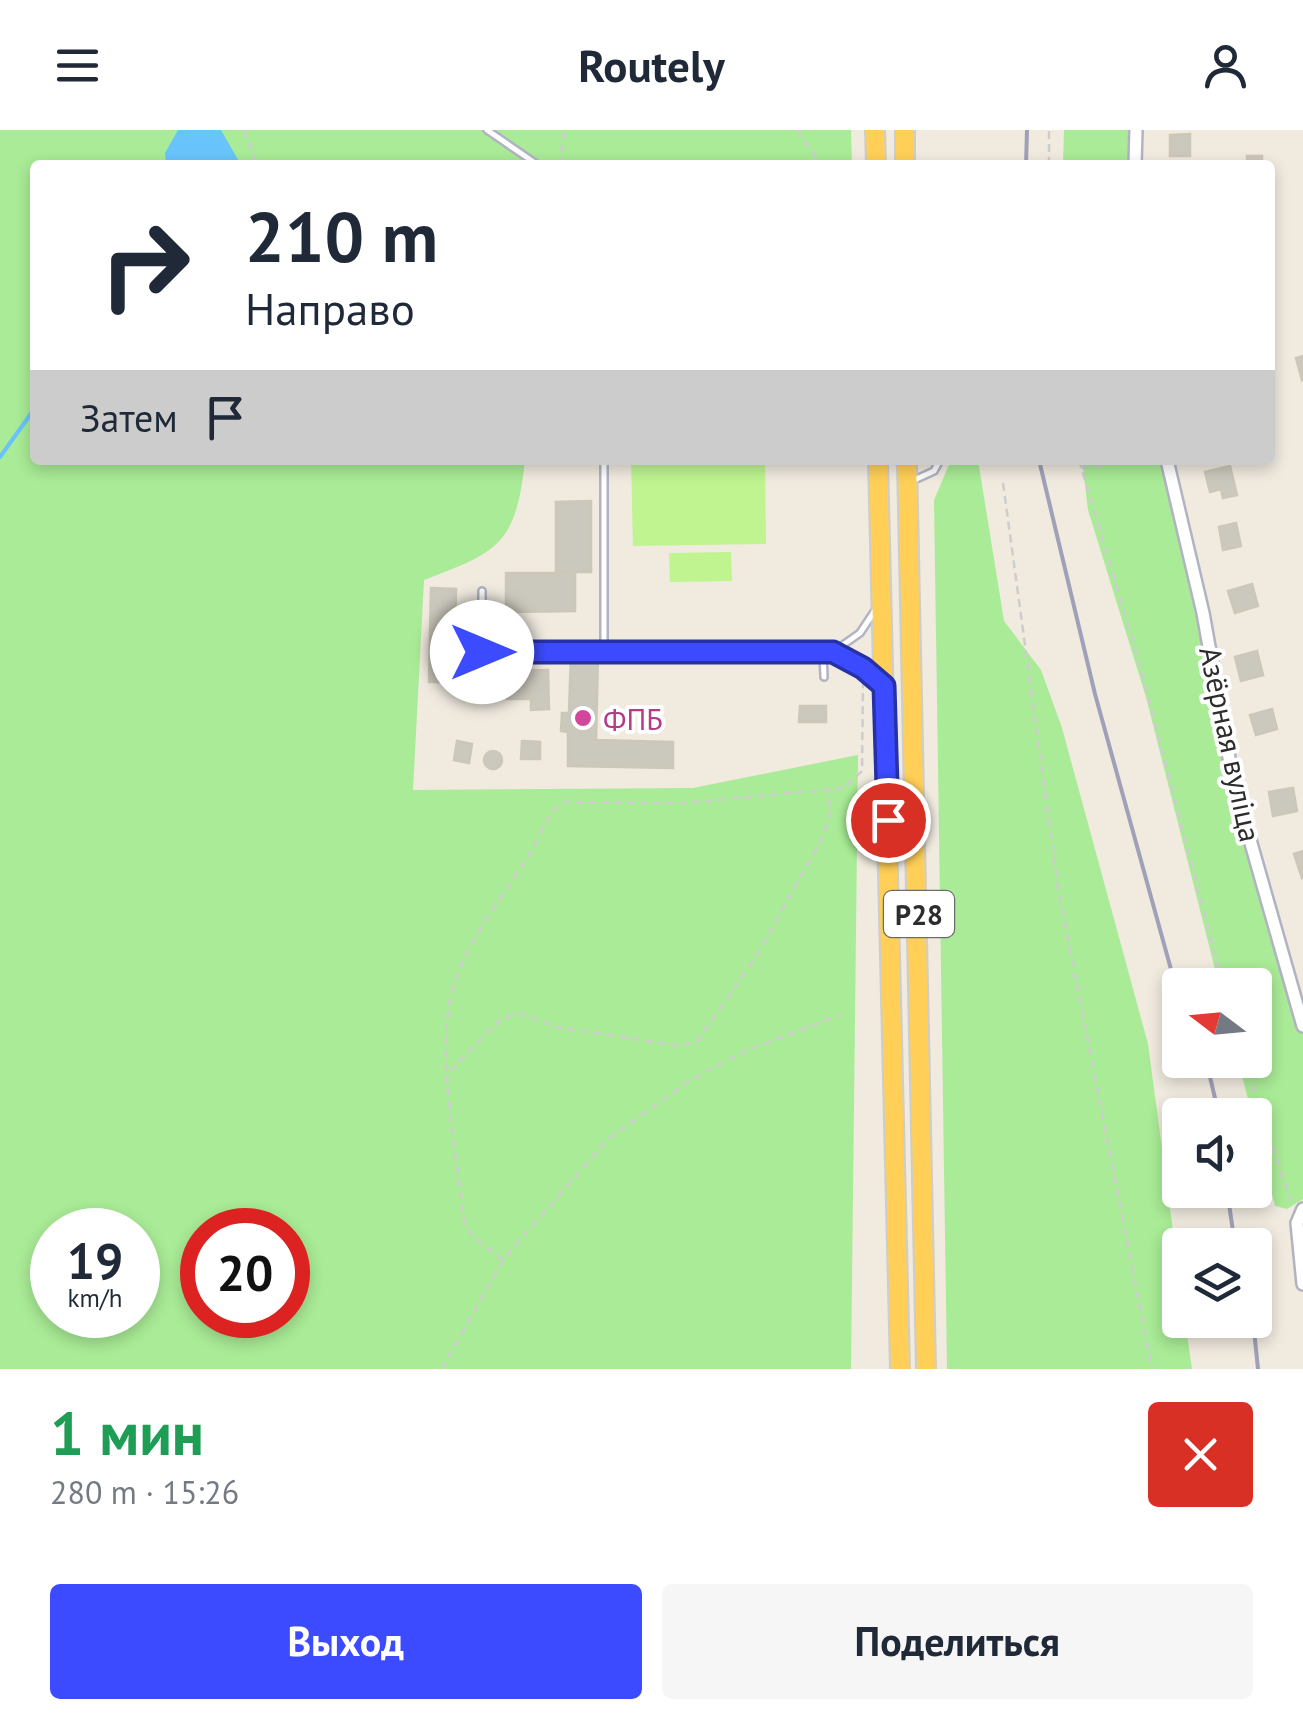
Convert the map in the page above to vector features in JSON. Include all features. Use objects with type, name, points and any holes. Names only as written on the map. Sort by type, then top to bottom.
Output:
[{"type":"highway","points":[[875,130],[876,160]]},
{"type":"highway","points":[[905,130],[905,160]]},
{"type":"highway","name":"Р28","points":[[878,465],[900,1369]]},
{"type":"highway","name":"Р28","points":[[907,465],[926,1369]]},
{"type":"street","points":[[1135,160],[1136,130]]},
{"type":"street","name":"Азёрная вуліца","points":[[1168,465],[1203,614],[1233,780],[1303,1026]]},
{"type":"street","points":[[1303,1209],[1297,1222],[1303,1284]]},
{"type":"lane","points":[[487,130],[531,160]]},
{"type":"lane","points":[[604,465],[604,652]]},
{"type":"lane","points":[[907,484],[937,465]]},
{"type":"lane","points":[[482,591],[482,652],[833,652],[863,668],[884,686]]},
{"type":"lane","points":[[833,652],[860,633],[881,599]]},
{"type":"lane","points":[[823,652],[824,677]]},
{"type":"path","points":[[244,130],[255,160]]},
{"type":"path","points":[[560,160],[565,130]]},
{"type":"path","points":[[797,130],[817,160]]},
{"type":"path","points":[[1049,130],[1049,160]]},
{"type":"path","points":[[1080,465],[1141,669],[1220,968]]},
{"type":"path","points":[[1081,468],[1103,465]]},
{"type":"path","points":[[1003,482],[1058,888],[1152,1369]]},
{"type":"path","points":[[502,1260],[470,1236],[464,1221],[450,1071],[449,1005],[499,895],[530,855],[552,809],[565,802],[684,803],[844,788],[862,772],[863,668]]},
{"type":"path","points":[[450,1071],[500,1020],[518,1013],[557,1027],[680,1046],[698,1040],[757,955],[823,837],[830,812],[828,789]]},
{"type":"path","points":[[442,1369],[502,1260],[607,1140],[690,1080],[744,1051],[840,1016]]},
{"type":"path","points":[[1250,1078],[1297,1222]]},
{"type":"green space","points":[[0,130],[851,130],[852,160],[30,160],[30,465],[524,465],[516,511],[499,541],[470,561],[424,580],[413,790],[693,788],[858,755],[851,1369],[0,1369]]},
{"type":"green space","points":[[1064,130],[1137,130],[1137,160],[1063,160]]},
{"type":"green space","points":[[631,465],[765,465],[766,544],[633,546]]},
{"type":"green space","points":[[949,465],[979,465],[1004,621],[1041,670],[1062,728],[1148,1044],[1162,1149],[1162,1208],[1170,1208],[1173,1228],[1162,1228],[1162,1338],[1188,1338],[1192,1369],[947,1369],[934,500]]},
{"type":"green space","points":[[1083,465],[1168,465],[1233,780],[1303,1026],[1303,1199],[1287,1209],[1275,1206],[1272,1194],[1272,1098],[1248,1098],[1243,1078],[1272,1078],[1272,968],[1215,968],[1146,697],[1088,510]]},
{"type":"green space","points":[[731,552],[732,581],[670,582],[669,553]]},
{"type":"water","points":[[178,130],[221,130],[238,160],[166,160],[165,153]]},
{"type":"building","points":[[1190,134],[1190,156],[1170,156],[1170,135]]},
{"type":"building","points":[[1303,356],[1303,379],[1302,380],[1296,358]]},
{"type":"building","points":[[1230,466],[1237,495],[1223,498],[1221,489],[1210,492],[1205,472]]},
{"type":"building","points":[[591,501],[591,572],[556,572],[556,502]]},
{"type":"building","points":[[1236,523],[1241,546],[1223,550],[1219,527]]},
{"type":"building","points":[[506,573],[575,573],[575,611],[506,612]]},
{"type":"building","points":[[1252,584],[1258,606],[1235,613],[1228,591]]},
{"type":"building","points":[[431,588],[456,589],[454,682],[429,682]]},
{"type":"building","points":[[1257,651],[1263,675],[1241,681],[1235,657]]},
{"type":"building","points":[[571,654],[598,655],[596,740],[673,742],[673,768],[568,766],[568,732],[561,731],[562,713],[569,713]]},
{"type":"building","points":[[548,670],[549,709],[531,710],[531,699],[507,699],[507,671]]},
{"type":"building","points":[[800,706],[826,706],[826,722],[799,722]]},
{"type":"building","points":[[1272,709],[1277,729],[1256,735],[1250,715]]},
{"type":"building","points":[[457,741],[472,744],[469,763],[454,760]]},
{"type":"building","points":[[522,741],[540,742],[540,759],[521,759]]},
{"type":"building","points":[[493,751],[502,760],[493,769],[484,760]]},
{"type":"building","points":[[1293,788],[1297,811],[1273,816],[1269,792]]},
{"type":"building","points":[[1303,851],[1303,877],[1302,878],[1294,854]]},
{"type":"waterway","points":[[0,457],[30,415]]},
{"type":"railway","points":[[1026,160],[1027,130]]},
{"type":"railway","points":[[1040,465],[1095,694],[1171,968]]},
{"type":"railway","points":[[1210,1078],[1215,1098]]},
{"type":"railway","points":[[1230,1208],[1233,1228]]},
{"type":"railway","points":[[1255,1338],[1258,1369]]},
{"type":"place","name":"ФПБ","points":[[583,718]]},
{"type":"route","points":[[482,652],[833,652],[851,660],[884,686],[888,820]]}]
